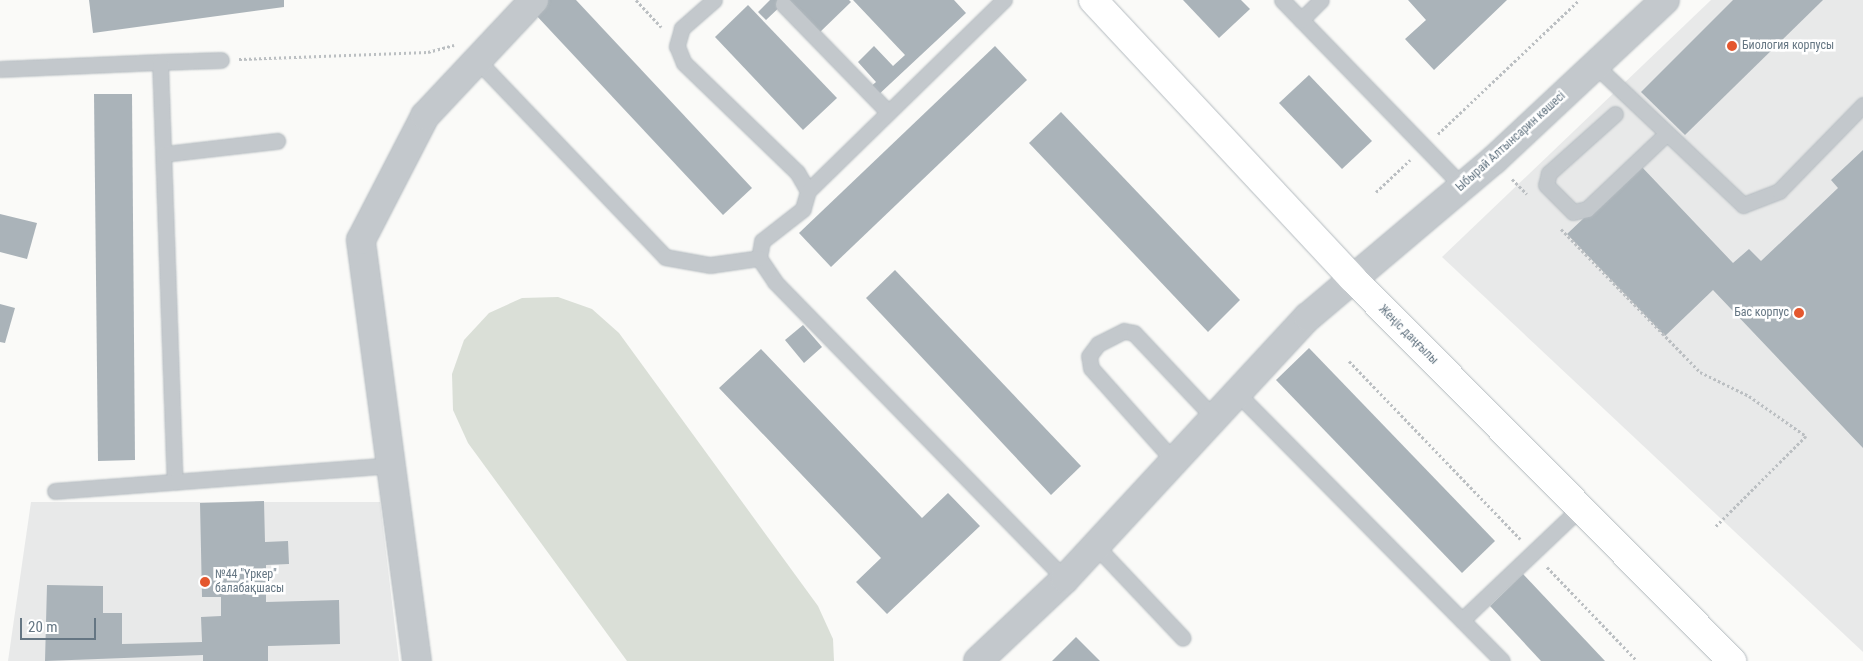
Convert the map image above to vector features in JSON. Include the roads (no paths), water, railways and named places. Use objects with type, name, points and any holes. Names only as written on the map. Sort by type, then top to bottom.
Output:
[{"type":"main road","name":"Жеңіс даңғылы","points":[[1093,0],[1352,278],[1732,661]]},
{"type":"street","points":[[417,661],[393,465],[361,240],[426,116],[468,52],[534,0]]},
{"type":"street","name":"Ыбырай Алтынсарин көшесі","points":[[978,661],[1065,579],[1094,544],[1173,460],[1216,420],[1308,317],[1494,160],[1665,0]]},
{"type":"lane","points":[[714,0],[682,28],[677,46],[684,63],[797,172],[808,191]]},
{"type":"lane","points":[[1004,0],[808,191],[802,209],[762,241],[759,258],[775,282],[1065,579]]},
{"type":"lane","points":[[1282,0],[1462,187]]},
{"type":"lane","points":[[1301,20],[1321,0]]},
{"type":"lane","points":[[783,4],[888,112]]},
{"type":"lane","points":[[468,52],[666,257],[710,265],[759,258]]},
{"type":"lane","points":[[0,69],[221,60]]},
{"type":"lane","points":[[160,62],[175,482]]},
{"type":"lane","points":[[1595,65],[1665,136],[1744,204],[1779,191],[1863,105]]},
{"type":"lane","points":[[1615,114],[1549,173],[1546,185],[1573,212],[1587,210],[1665,136]]},
{"type":"lane","points":[[164,154],[277,141]]},
{"type":"lane","points":[[1173,460],[1091,368],[1089,356],[1098,344],[1118,332],[1134,333],[1216,420]]},
{"type":"lane","points":[[1238,394],[1502,661]]},
{"type":"lane","points":[[56,491],[393,465]]},
{"type":"lane","points":[[1462,620],[1580,508]]},
{"type":"lane","points":[[1094,544],[1183,638]]},
{"type":"place","name":"Биология корпусы","points":[[1732,46]]},
{"type":"place","name":"Бас корпус","points":[[1799,313]]},
{"type":"place","name":"№44 \"Үркер\" балабақшасы","points":[[205,582]]}]
